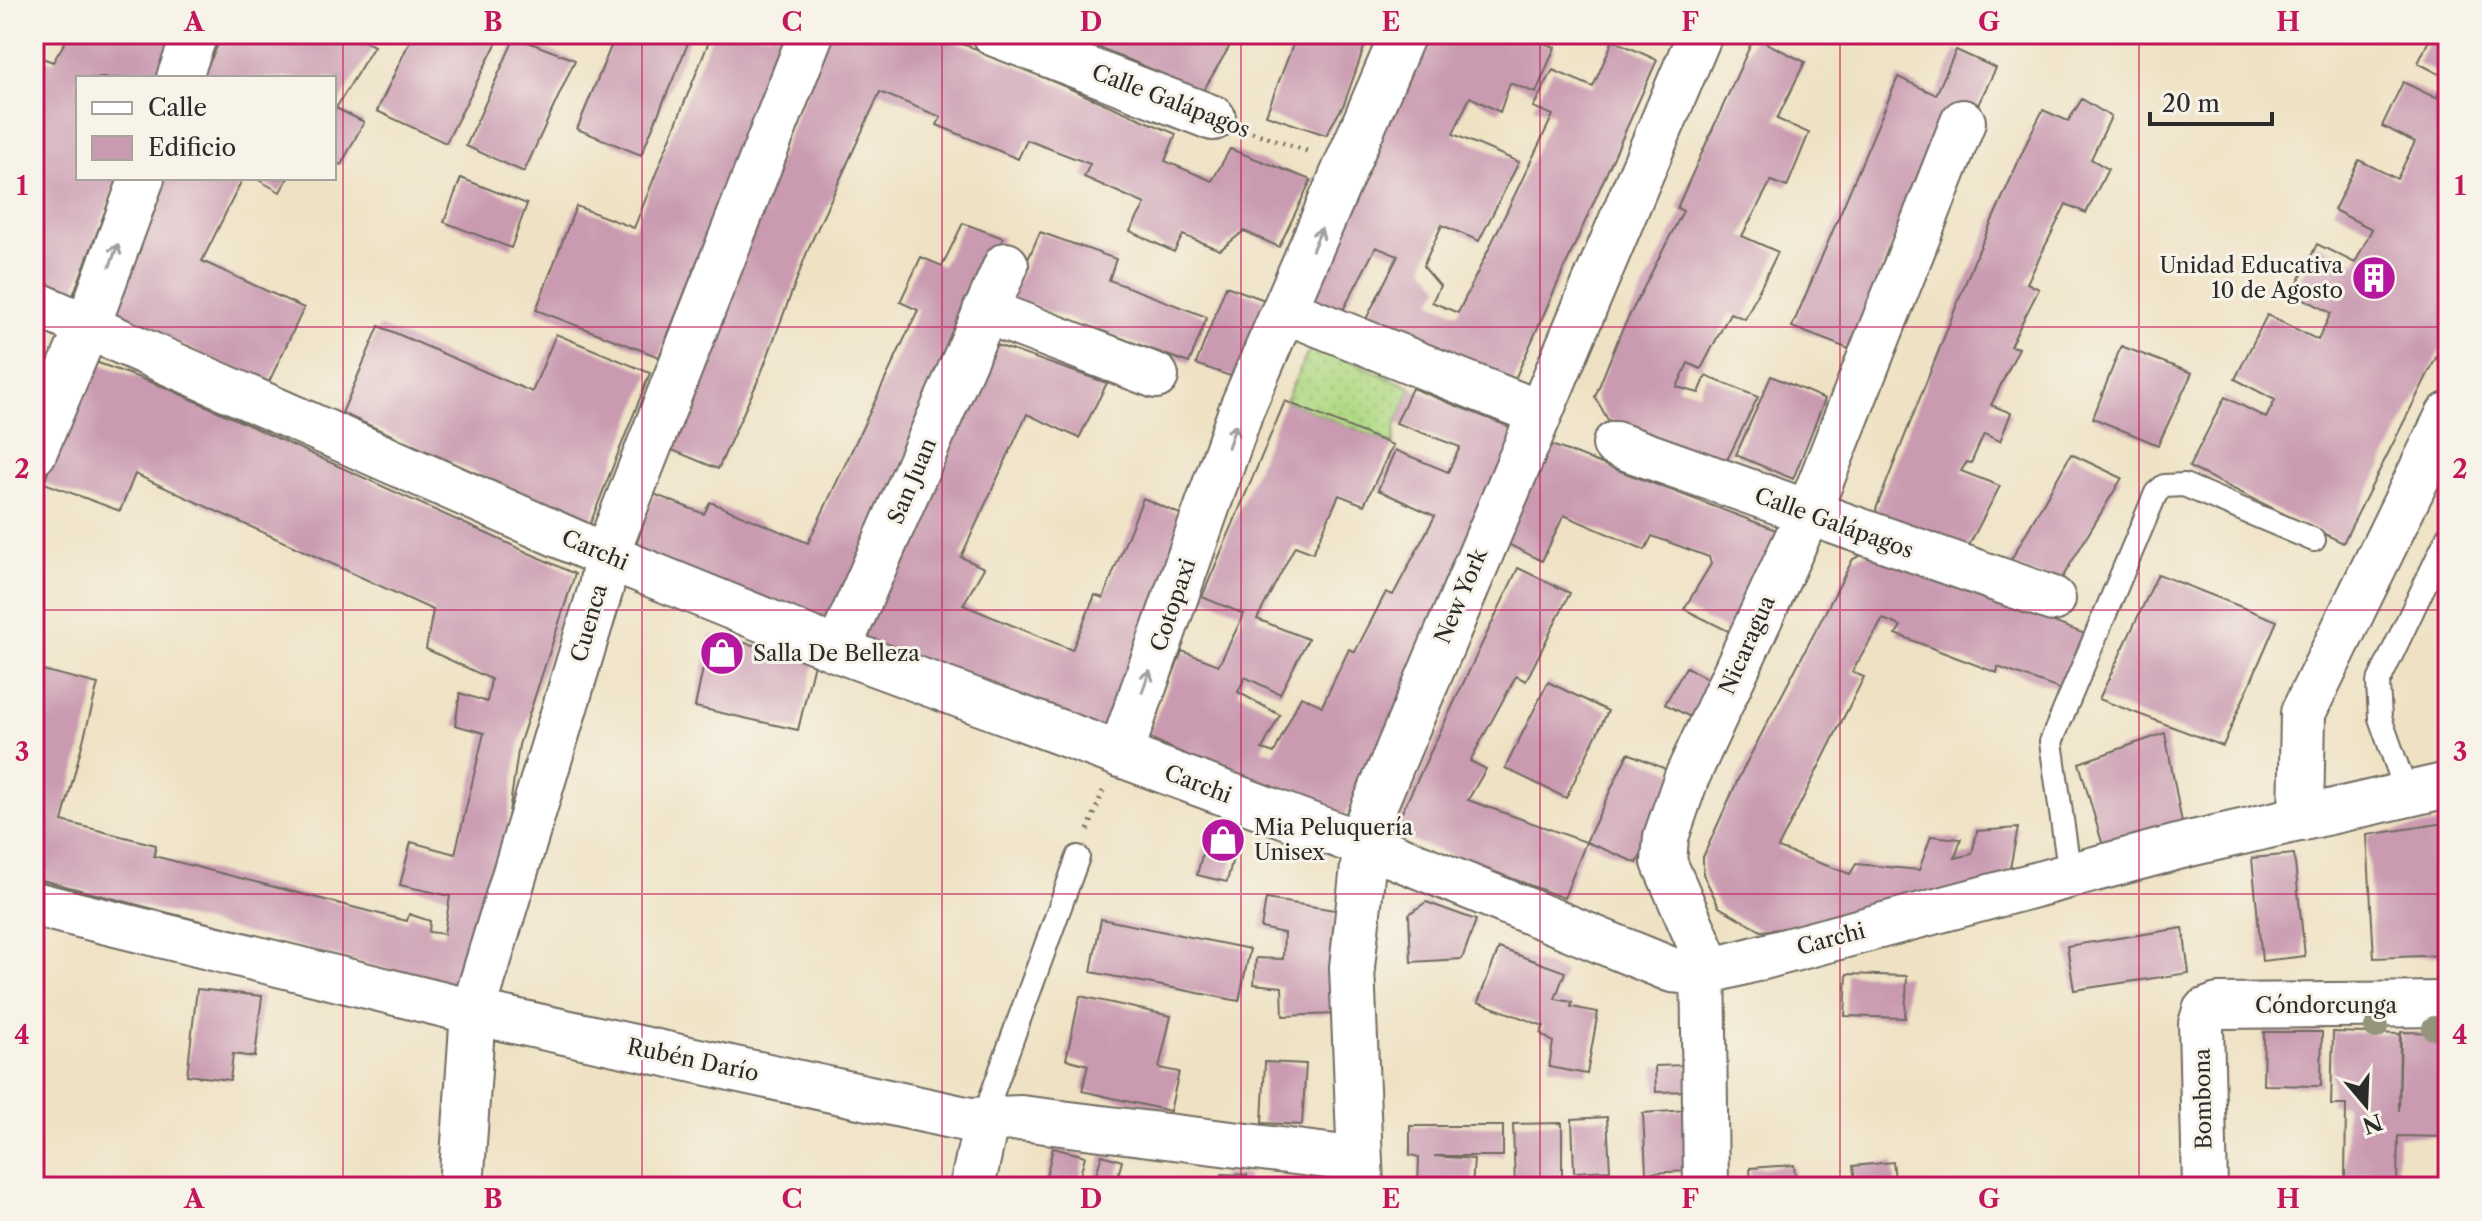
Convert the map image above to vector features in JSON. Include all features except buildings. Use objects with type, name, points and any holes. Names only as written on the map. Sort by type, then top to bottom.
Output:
[{"type":"street","points":[[180,76],[195,34]]},
{"type":"street","name":"Cuenca","points":[[461,1187],[473,1012],[601,588],[606,556],[811,34]]},
{"type":"street","name":"Calle Galápagos","points":[[995,34],[1213,118]]},
{"type":"street","name":"Cotopaxi","points":[[1120,755],[1242,408],[1403,34]]},
{"type":"street","name":"New York","points":[[1361,1173],[1352,967],[1368,821],[1537,412],[1700,34]]},
{"type":"street","name":"Nicaragua","points":[[1706,1187],[1703,952],[1664,862],[1666,837],[1686,779],[1808,514],[1963,122]]},
{"type":"street","points":[[34,453],[87,328],[141,180]]},
{"type":"street","name":"San Juan","points":[[838,650],[1006,265]]},
{"type":"street","name":"Carchi","points":[[34,303],[606,556],[838,650],[1367,847],[1672,970],[1703,973],[2070,876],[2428,790]]},
{"type":"street","points":[[985,311],[1156,376]]},
{"type":"street","points":[[1286,311],[1537,412]]},
{"type":"street","points":[[2301,819],[2303,713],[2448,415]]},
{"type":"street","name":"Calle Galápagos","points":[[1615,444],[2053,599]]},
{"type":"street","name":"Rubén Darío","points":[[34,904],[473,1012],[986,1122],[1021,1118],[1361,1173]]},
{"type":"street","name":"Cóndorcunga","points":[[2205,1011],[2218,1006],[2448,1004]]},
{"type":"street","name":"Bombona","points":[[2205,1011],[2201,1024],[2205,1187]]},
{"type":"street","points":[[972,1187],[986,1122]]},
{"type":"lane","points":[[2070,876],[2051,742],[2156,493],[2164,486],[2184,485],[2314,540]]},
{"type":"lane","points":[[2428,790],[2380,718],[2378,683],[2448,536]]},
{"type":"lane","points":[[986,1122],[991,1097],[1078,857]]},
{"type":"path","name":"Calle Galápagos","points":[[1213,118],[1347,166]]},
{"type":"path","points":[[1078,857],[1120,755]]},
{"type":"green space","points":[[1312,344],[1412,388],[1396,423],[1393,445],[1285,401]]},
{"type":"place","name":"Unidad Educativa 10 de Agosto","points":[[2374,278]]},
{"type":"place","name":"Salla De Belleza","points":[[722,653]]},
{"type":"place","name":"Mia Peluquería Unisex","points":[[1223,840]]}]
